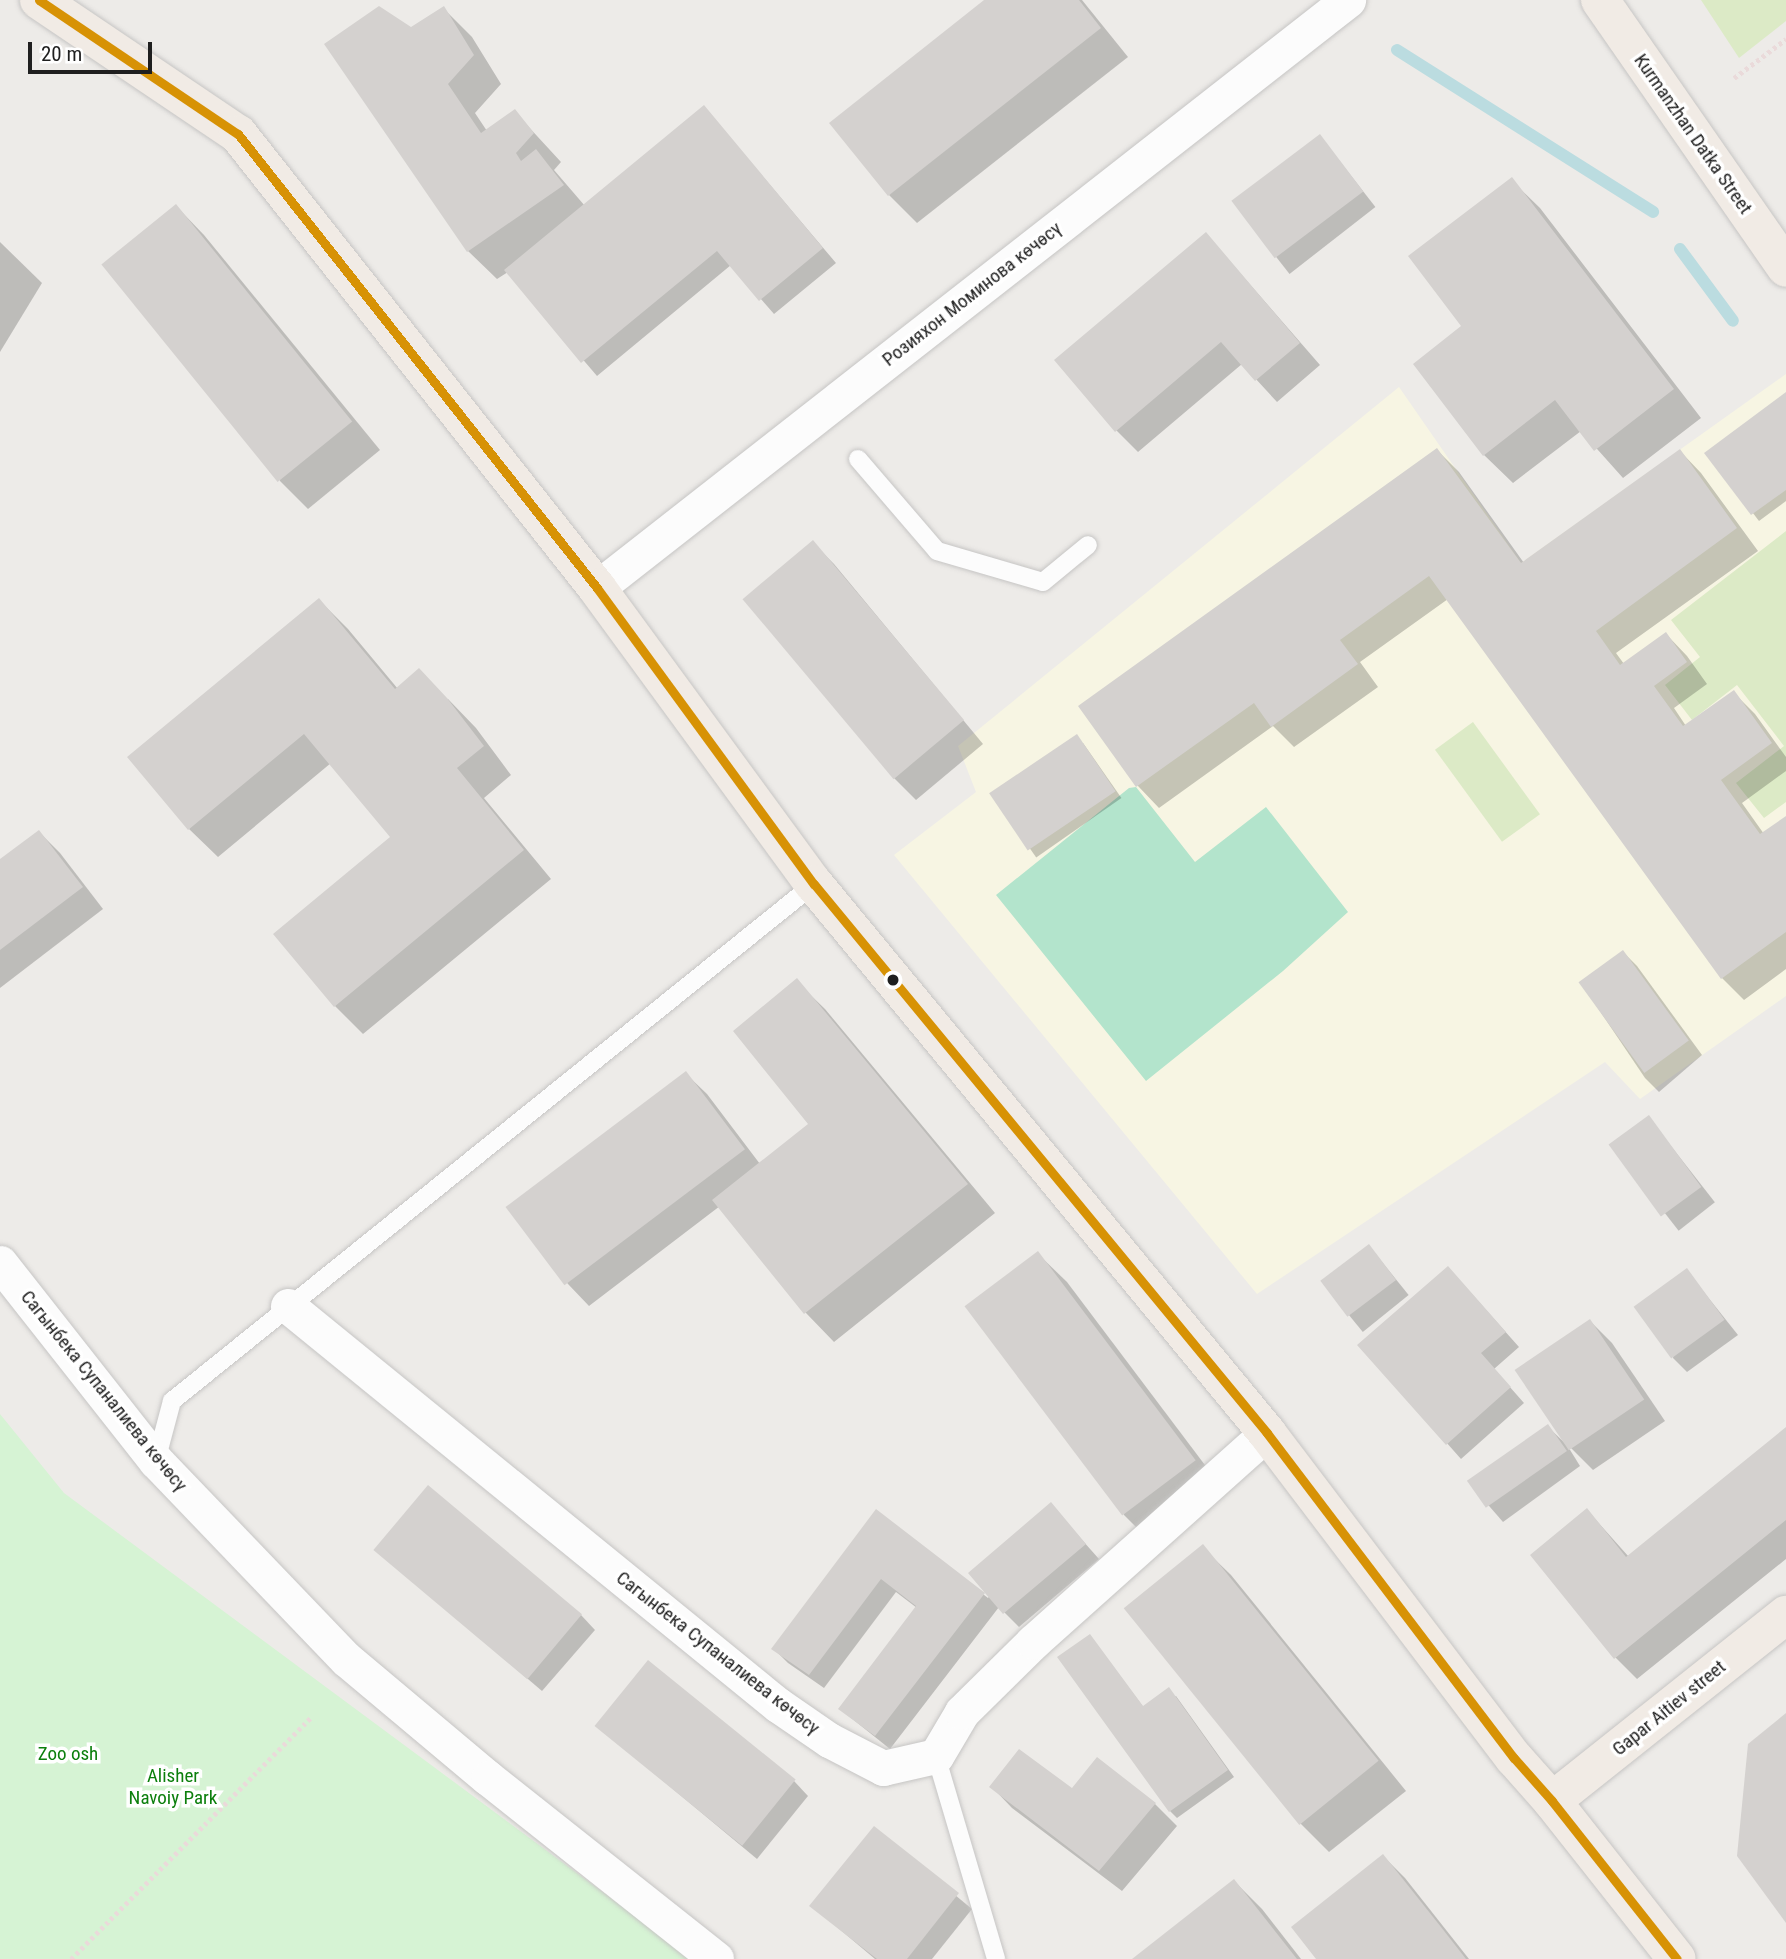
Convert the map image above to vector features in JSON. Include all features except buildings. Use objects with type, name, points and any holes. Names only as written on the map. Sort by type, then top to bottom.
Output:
[{"type":"main road","points":[[39,0],[238,134],[597,588],[814,884],[1267,1433],[1514,1758],[1552,1801],[1676,1959]]},
{"type":"main road","name":"Kurmanzhan Datka Street","points":[[1600,0],[1786,268]]},
{"type":"main road","name":"Gapar Aitiev street","points":[[1552,1801],[1786,1615]]},
{"type":"street","name":"Розияхон Моминова көчөсү","points":[[597,588],[1348,0]]},
{"type":"street","name":"Сагынбека Супаналиева көчөсү","points":[[0,1263],[156,1461],[346,1659],[488,1778],[716,1959]]},
{"type":"street","name":"Сагынбека Супаналиева көчөсү","points":[[288,1307],[778,1705],[829,1740],[883,1768],[936,1756]]},
{"type":"street","points":[[936,1756],[961,1712],[1267,1433]]},
{"type":"lane","points":[[858,459],[937,551],[1042,582],[1088,545]]},
{"type":"lane","points":[[156,1461],[172,1401],[814,884]]},
{"type":"lane","points":[[936,1756],[996,1959]]},
{"type":"path","points":[[1734,78],[1786,39]]},
{"type":"path","points":[[71,1959],[312,1716]]},
{"type":"shaded area","points":[[1786,374],[1786,996],[1640,1099],[1605,1062],[1257,1294],[894,855],[976,792],[958,746],[1399,387],[1521,563]]},
{"type":"green space","points":[[1701,0],[1786,0],[1786,21],[1739,58]]},
{"type":"green space","points":[[1786,531],[1786,802],[1764,818],[1736,783],[1784,746],[1737,685],[1692,720],[1665,685],[1700,657],[1671,620]]},
{"type":"green space","points":[[1473,722],[1540,814],[1502,842],[1435,750]]},
{"type":"green space","points":[[1136,787],[1195,862],[1266,807],[1348,912],[1283,971],[1146,1081],[996,895],[1129,788]]},
{"type":"green space","name":"Alisher Navoiy Park","points":[[0,1414],[64,1493],[693,1959],[0,1959]]},
{"type":"waterway","points":[[1397,50],[1653,212]]},
{"type":"waterway","points":[[1680,249],[1733,321]]},
{"type":"transit line","points":[[39,0],[238,134],[597,588],[814,884],[1267,1433],[1514,1758],[1552,1801],[1677,1959]]},
{"type":"park label","name":"Zoo osh","points":[[68,1754]]}]
